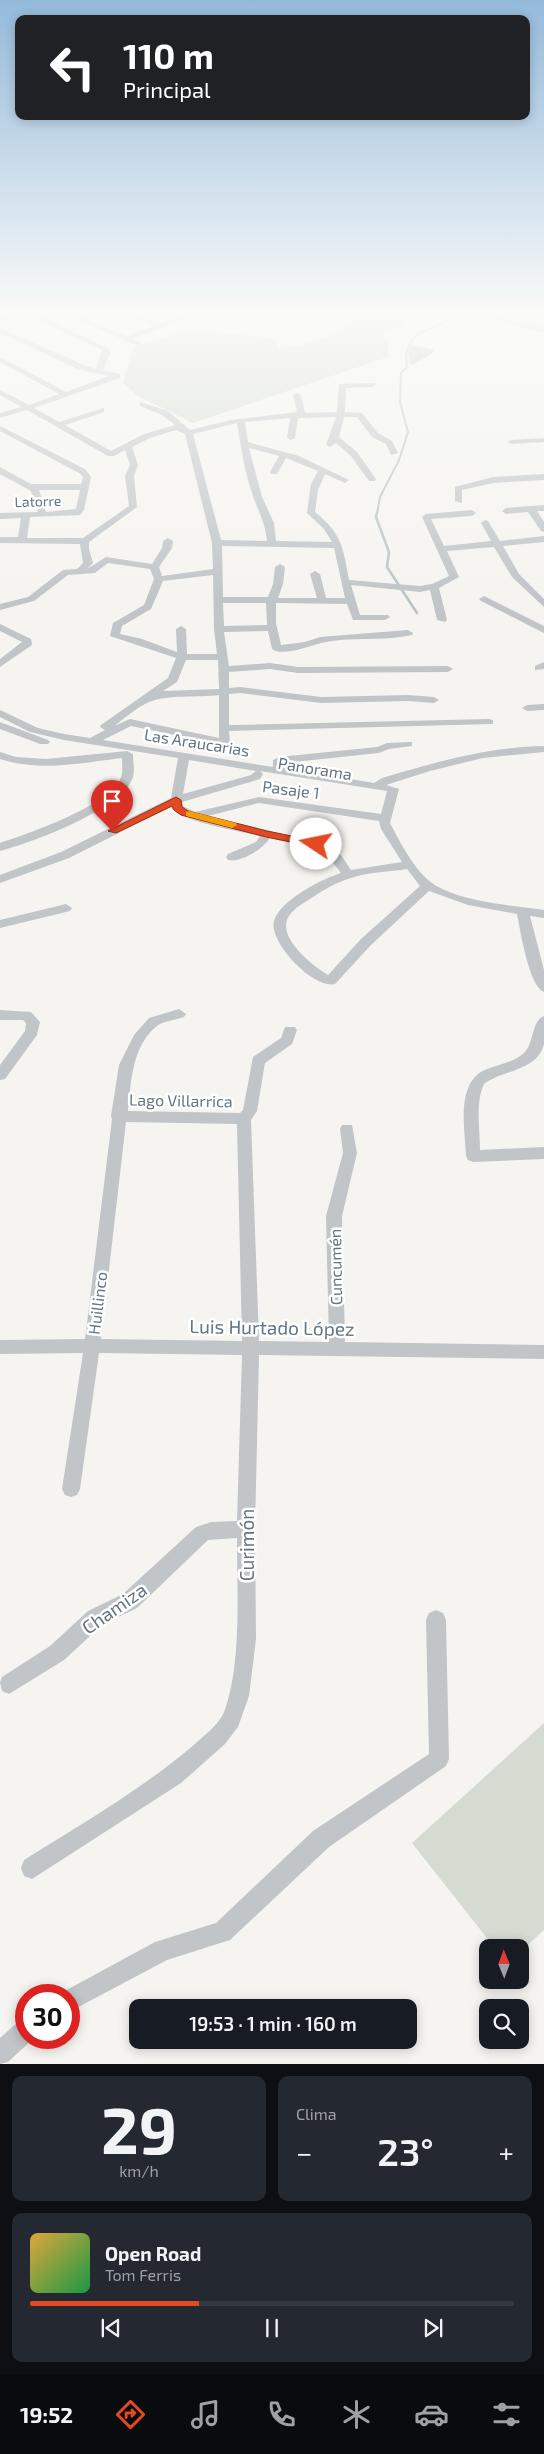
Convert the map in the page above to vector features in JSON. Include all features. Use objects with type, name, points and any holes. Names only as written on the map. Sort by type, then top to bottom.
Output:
[{"type":"street","points":[[24,406],[111,454],[147,436],[177,427],[189,433],[217,423],[298,414],[359,415],[375,435],[389,443],[394,454]]},
{"type":"street","points":[[0,416],[32,406]]},
{"type":"street","points":[[92,740],[130,722],[224,742],[225,692],[219,629],[217,543],[189,433],[165,414],[148,406]]},
{"type":"street","points":[[291,438],[298,414],[298,406]]},
{"type":"street","points":[[341,406],[332,441],[354,454],[372,479]]},
{"type":"street","points":[[58,425],[101,410]]},
{"type":"street","points":[[241,421],[258,497],[270,523],[272,544]]},
{"type":"street","points":[[0,428],[82,471],[87,477],[86,487],[30,487]]},
{"type":"street","points":[[511,442],[544,440],[539,429]]},
{"type":"street","points":[[245,444],[284,455],[345,480]]},
{"type":"street","points":[[80,572],[88,563],[84,549],[85,541],[95,531],[116,521],[133,507],[129,486],[129,472],[134,465],[128,446]]},
{"type":"street","points":[[274,472],[284,455]]},
{"type":"street","points":[[0,470],[30,487],[38,494],[43,515]]},
{"type":"street","points":[[324,470],[320,473],[312,493],[312,513],[328,527],[338,545],[345,582],[356,618],[385,618]]},
{"type":"street","points":[[459,501],[458,489],[493,480],[544,477]]},
{"type":"street","name":"Latorre","points":[[0,516],[77,512],[80,510],[86,487]]},
{"type":"street","points":[[506,511],[544,508]]},
{"type":"street","points":[[531,509],[544,529]]},
{"type":"street","points":[[345,582],[420,589],[434,587],[454,577],[426,517],[472,513]]},
{"type":"street","points":[[22,540],[26,516]]},
{"type":"street","points":[[484,523],[495,544],[516,575],[544,604]]},
{"type":"street","points":[[440,549],[544,539]]},
{"type":"street","points":[[0,540],[85,541]]},
{"type":"street","points":[[154,567],[167,548],[168,541]]},
{"type":"street","points":[[217,543],[338,545]]},
{"type":"street","points":[[0,607],[31,599],[66,572],[86,573],[98,569],[106,560],[154,567]]},
{"type":"street","points":[[154,567],[159,579],[148,607],[117,625],[115,636],[138,641],[182,656],[223,658]]},
{"type":"street","points":[[280,567],[278,584],[271,602],[272,628],[277,649],[307,645],[320,640],[408,633]]},
{"type":"street","points":[[159,579],[185,574],[218,572]]},
{"type":"street","points":[[315,574],[322,594],[321,601]]},
{"type":"street","points":[[434,587],[442,620]]},
{"type":"street","points":[[484,599],[544,631]]},
{"type":"street","points":[[219,600],[271,602],[350,601]]},
{"type":"street","points":[[0,627],[17,634],[27,641],[27,645],[0,664]]},
{"type":"street","points":[[92,740],[101,729],[173,680],[182,656],[181,628]]},
{"type":"street","points":[[219,629],[272,628]]},
{"type":"street","points":[[224,669],[270,666],[298,670],[448,670]]},
{"type":"street","points":[[144,700],[166,694],[193,695],[240,690],[321,700],[408,698],[434,700]]},
{"type":"street","points":[[527,708],[544,707]]},
{"type":"street","name":"Las Araucarias","points":[[0,713],[34,730],[183,759],[376,786],[391,793]]},
{"type":"street","points":[[225,728],[489,722]]},
{"type":"street","name":"Panorama","points":[[0,725],[26,737],[49,743],[127,754],[183,759],[257,774],[391,793]]},
{"type":"street","points":[[278,772],[279,760],[379,750],[387,746],[408,744]]},
{"type":"street","points":[[376,786],[386,780],[466,756],[512,749],[544,749]]},
{"type":"street","points":[[0,754],[17,760],[57,762],[127,754],[127,778],[117,793],[106,801],[40,833],[0,847]]},
{"type":"street","points":[[183,759],[176,800],[177,808],[195,816],[324,848],[332,853],[348,874]]},
{"type":"street","points":[[0,879],[65,855],[176,800],[256,777],[257,774]]},
{"type":"street","points":[[391,793],[385,818],[386,829],[410,865],[427,886],[464,900],[544,914]]},
{"type":"street","name":"Pasaje 1","points":[[195,816],[259,800],[385,818]]},
{"type":"street","points":[[232,857],[260,845],[266,834]]},
{"type":"street","points":[[410,865],[348,874],[329,882],[288,908],[281,918],[280,932],[290,949],[321,977],[330,981],[366,942],[427,886]]},
{"type":"street","points":[[0,924],[66,908]]},
{"type":"street","points":[[523,911],[533,958],[544,987]]},
{"type":"street","name":"Huillinco","points":[[71,1489],[92,1346],[118,1116],[126,1065],[139,1038],[154,1021],[179,1014]]},
{"type":"street","points":[[0,1015],[26,1015],[34,1022],[32,1032],[0,1075]]},
{"type":"street","points":[[544,1021],[542,1033],[527,1060],[516,1066],[485,1076],[476,1084],[472,1156],[544,1153]]},
{"type":"street","points":[[244,1119],[250,1111],[258,1061],[287,1041],[290,1030]]},
{"type":"street","name":"Lago Villarrica","points":[[118,1116],[244,1119]]},
{"type":"street","name":"Curimón","points":[[32,1868],[174,1776],[211,1744],[231,1720],[239,1696],[246,1639],[246,1529],[251,1348],[244,1119]]},
{"type":"street","name":"Cuncumén","points":[[337,1348],[334,1216],[350,1153],[347,1129]]},
{"type":"street","name":"Luis Hurtado López","points":[[0,1347],[337,1348],[544,1352]]},
{"type":"street","name":"Chamiza","points":[[9,1684],[58,1653],[95,1618],[134,1598],[203,1533],[246,1529]]},
{"type":"street","points":[[80,1995],[163,1950],[222,1932],[321,1838],[439,1759],[436,1620]]},
{"type":"street","points":[[0,2054],[15,2040]]},
{"type":"shaded area","points":[[159,406],[242,406],[193,423]]},
{"type":"shaded area","points":[[544,1723],[544,1930],[529,1944],[529,1939],[488,1939],[412,1843]]},
{"type":"waterway","points":[[377,514],[380,497],[399,460],[408,432],[401,406]]},
{"type":"waterway","points":[[377,512],[376,517],[389,552],[387,567],[417,613]]},
{"type":"slow traffic","points":[[189,814],[232,825]]},
{"type":"route","points":[[112,831],[176,800],[177,808],[184,813],[266,834],[316,844]]}]
